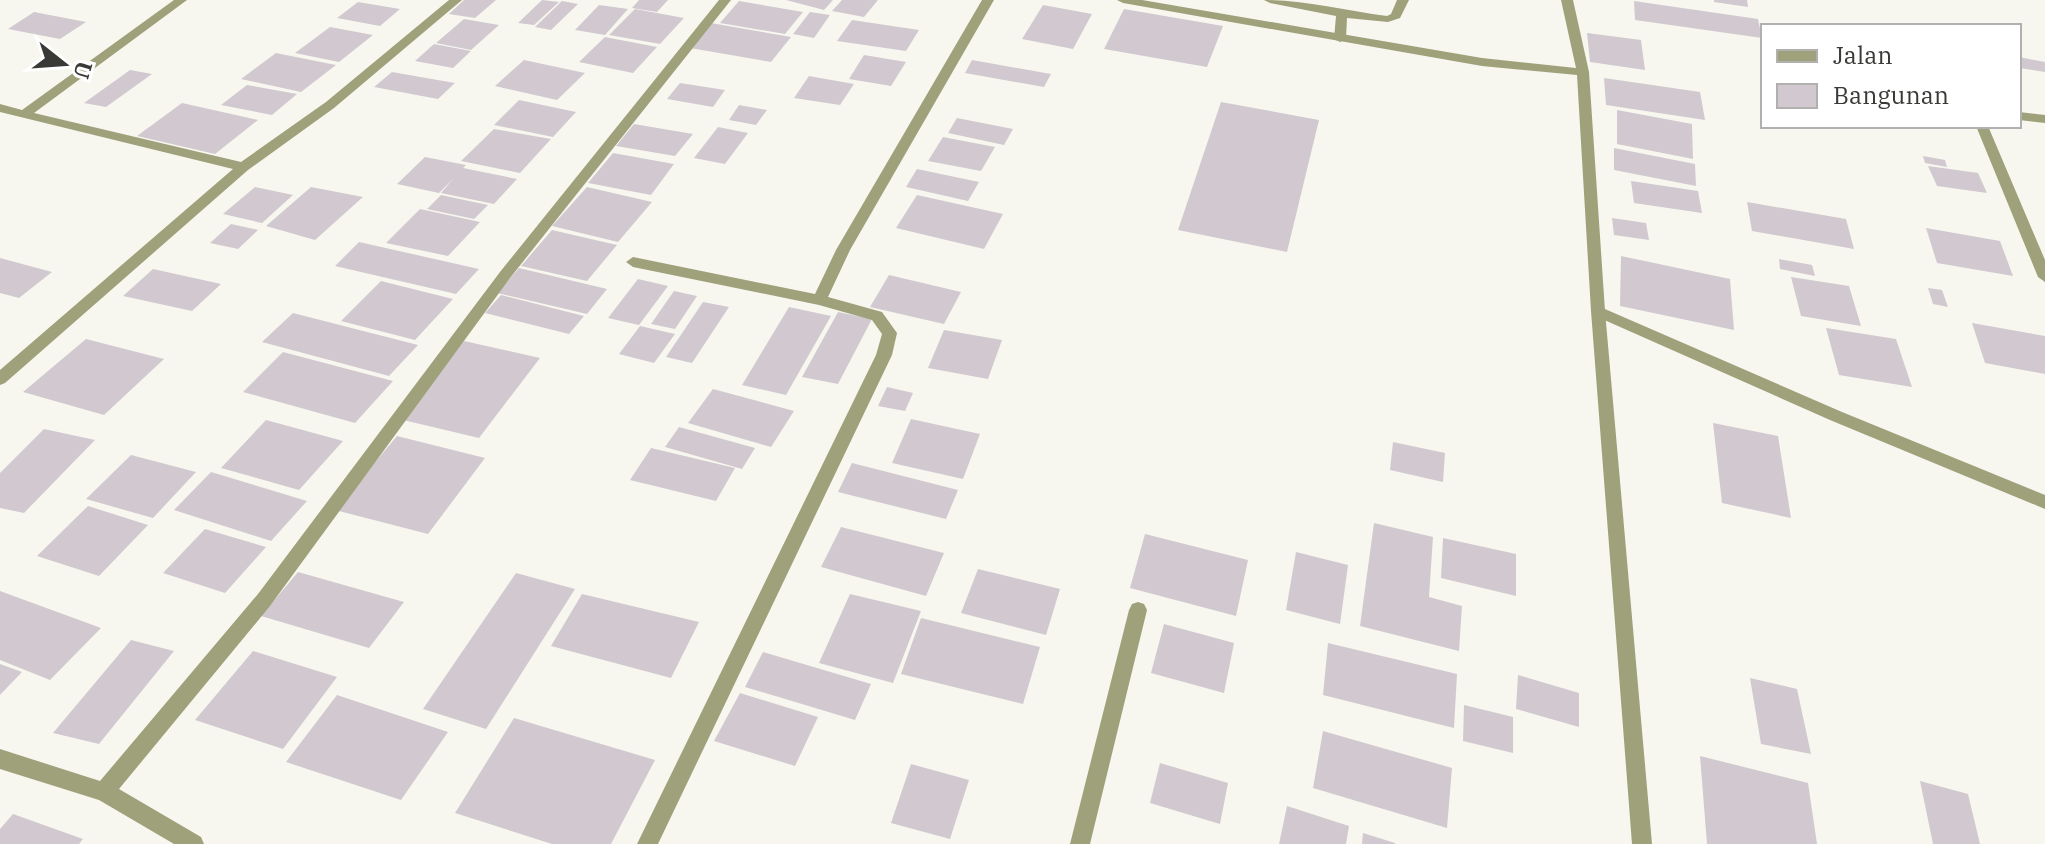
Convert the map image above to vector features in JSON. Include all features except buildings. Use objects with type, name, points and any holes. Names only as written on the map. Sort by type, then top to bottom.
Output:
[{"type":"street","points":[[24,114],[181,0]]},
{"type":"street","points":[[0,379],[243,167],[330,105],[456,0]]},
{"type":"street","points":[[104,792],[264,600],[505,275],[725,0]]},
{"type":"street","points":[[819,300],[843,250],[988,0]]},
{"type":"street","points":[[1123,0],[1482,62],[1583,72]]},
{"type":"street","points":[[1270,0],[1388,19],[1396,16],[1403,0]]},
{"type":"street","points":[[1567,0],[1583,72],[1598,311],[1642,844]]},
{"type":"street","points":[[1340,39],[1342,14]]},
{"type":"street","points":[[0,108],[243,167]]},
{"type":"street","points":[[2021,116],[2045,119]]},
{"type":"street","points":[[1983,128],[2045,277]]},
{"type":"street","points":[[633,262],[819,300],[877,316],[890,333],[884,355],[647,844]]},
{"type":"street","points":[[1598,311],[1836,416],[2045,502]]},
{"type":"street","points":[[1080,844],[1138,610]]},
{"type":"street","points":[[0,759],[104,792],[194,844]]}]
